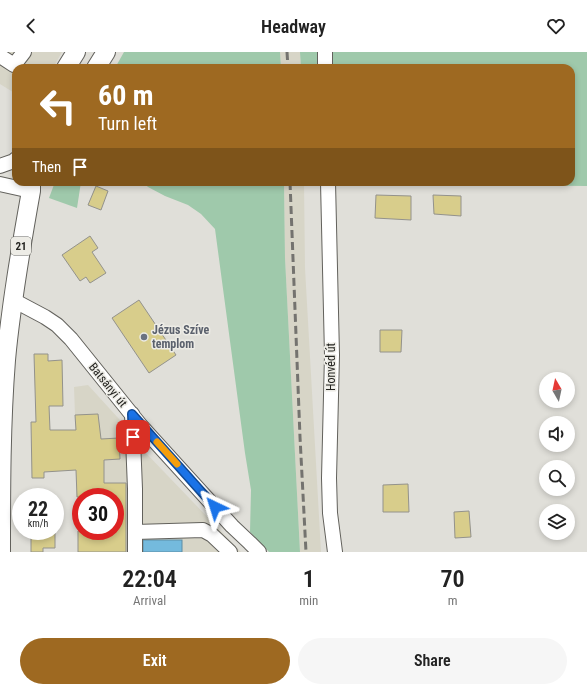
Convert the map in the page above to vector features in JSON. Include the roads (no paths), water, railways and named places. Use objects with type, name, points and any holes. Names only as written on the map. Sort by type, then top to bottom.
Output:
[{"type":"main road","points":[[68,64],[76,52]]},
{"type":"main road","points":[[98,64],[106,52]]},
{"type":"main road","name":"21","points":[[1,552],[2,420],[6,359],[13,300],[32,186]]},
{"type":"street","points":[[15,64],[24,52]]},
{"type":"street","points":[[325,52],[325,64]]},
{"type":"street","points":[[0,56],[12,64]]},
{"type":"street","points":[[0,166],[12,162]]},
{"type":"street","points":[[0,184],[12,184]]},
{"type":"street","name":"Honvéd út","points":[[328,186],[332,355],[329,478],[330,513],[335,552]]},
{"type":"street","name":"Batsányi út","points":[[13,300],[57,325],[71,339],[132,414],[232,526],[259,552]]},
{"type":"street","points":[[132,414],[136,489],[135,552]]},
{"type":"street","points":[[135,532],[203,530],[212,535],[230,552]]},
{"type":"water","points":[[143,540],[182,540],[182,552],[143,552]]},
{"type":"railway","points":[[287,52],[288,64]]},
{"type":"railway","points":[[290,186],[306,552]]},
{"type":"place","name":"Jézus Szíve templom","points":[[144,337]]}]
